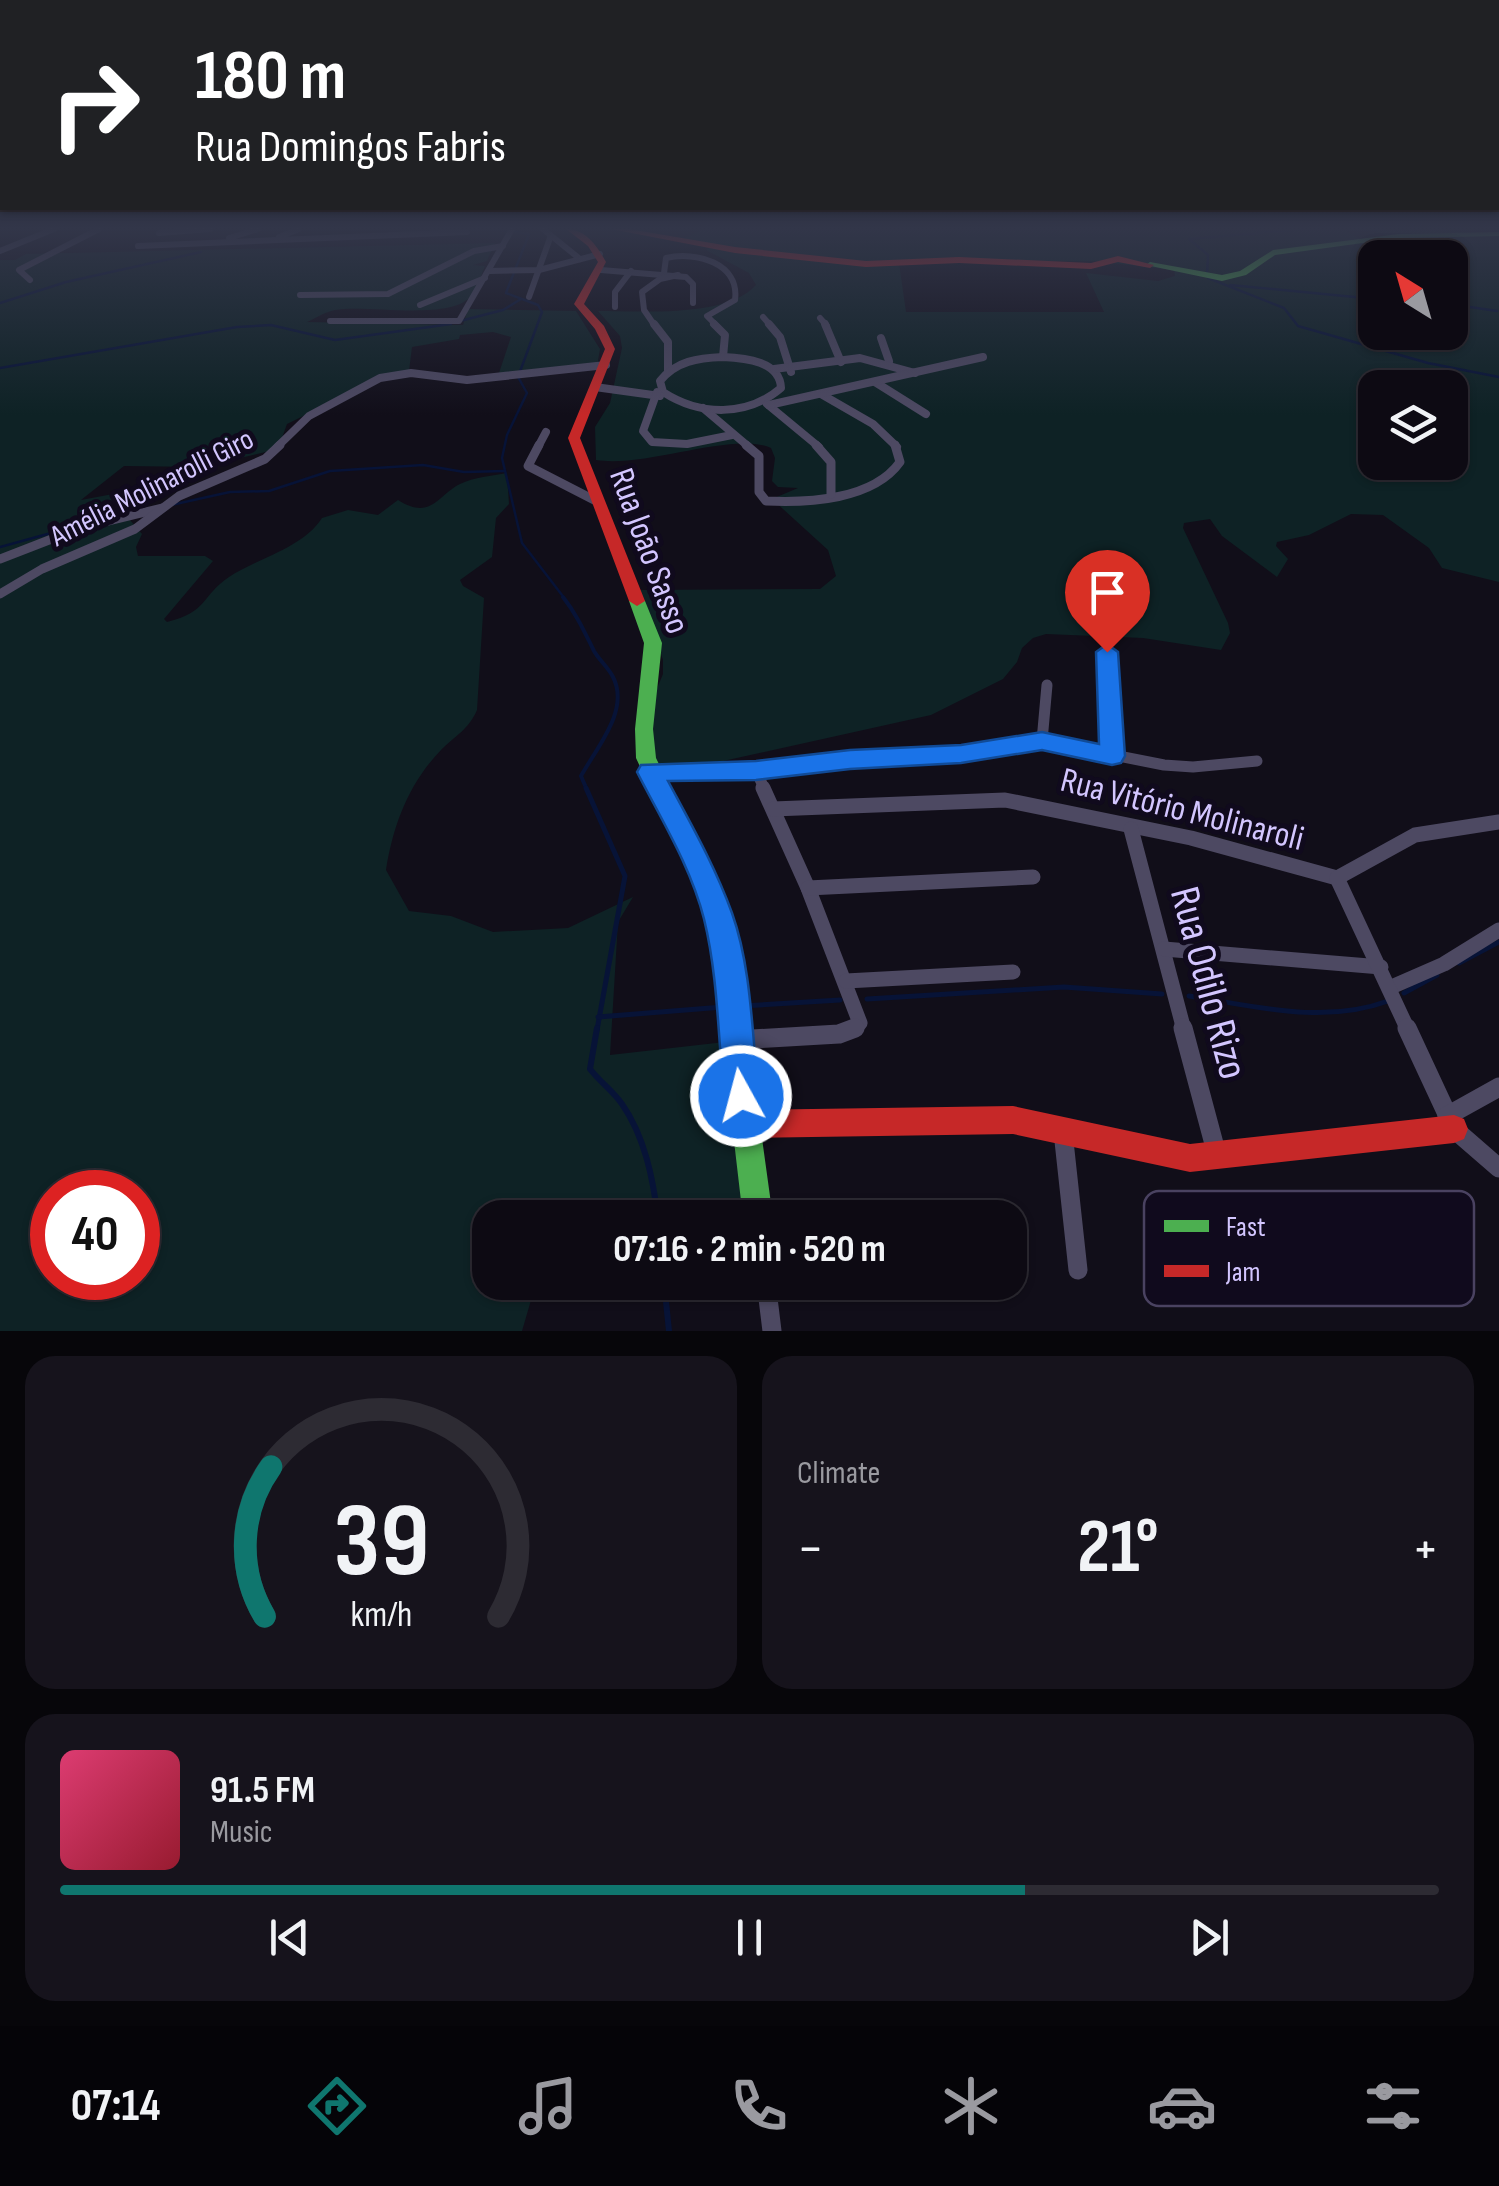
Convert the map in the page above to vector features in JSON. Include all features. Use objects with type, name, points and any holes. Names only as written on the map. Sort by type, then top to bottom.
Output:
[{"type":"street","points":[[300,296],[394,291]]},
{"type":"street","points":[[420,306],[451,291]]},
{"type":"street","points":[[330,320],[459,320],[477,291]]},
{"type":"street","points":[[529,298],[531,291]]},
{"type":"street","points":[[584,291],[579,304],[608,342],[606,365]]},
{"type":"street","points":[[615,307],[616,291]]},
{"type":"street","points":[[644,291],[642,301],[653,327],[668,342],[668,371]]},
{"type":"street","points":[[691,291],[693,303]]},
{"type":"street","points":[[724,357],[725,335],[707,316],[735,300],[738,291]]},
{"type":"street","points":[[763,317],[780,337],[790,370]]},
{"type":"street","points":[[820,318],[831,331],[839,360]]},
{"type":"street","points":[[882,338],[889,361]]},
{"type":"street","points":[[732,435],[687,444],[652,442],[643,431],[661,394],[660,381],[668,371],[692,361],[724,357],[752,360],[776,372],[861,355],[889,361],[912,374]]},
{"type":"street","points":[[596,386],[661,394],[703,408],[725,409],[821,394],[984,358]]},
{"type":"street","points":[[839,360],[875,360],[912,374]]},
{"type":"street","name":"Amélia Molinarolli Giro","points":[[0,594],[42,569],[135,529],[196,488],[265,459],[309,416],[380,378],[404,373],[458,380],[606,365]]},
{"type":"street","name":"Rua João Sasso","points":[[606,365],[574,438],[653,642],[643,738],[650,772],[695,858],[718,915],[756,1200]]},
{"type":"street","points":[[766,403],[781,388],[776,372]]},
{"type":"street","points":[[875,382],[926,414]]},
{"type":"street","points":[[703,408],[762,462],[759,492],[766,502],[865,488],[898,472],[900,450],[883,432],[821,394]]},
{"type":"street","points":[[766,403],[824,452],[830,462],[831,494]]},
{"type":"street","points":[[546,432],[528,466],[600,503]]},
{"type":"street","points":[[0,559],[80,528],[164,507]]},
{"type":"street","points":[[1107,652],[1112,756]]},
{"type":"street","points":[[1042,741],[1047,685]]},
{"type":"street","points":[[650,772],[756,771],[850,760],[961,754],[1042,741],[1193,767],[1258,761]]},
{"type":"street","points":[[734,1040],[853,1030],[860,1022],[808,888],[756,771]]},
{"type":"street","name":"Rua Vitório Molinaroli","points":[[772,809],[1005,800],[1232,848],[1337,878]]},
{"type":"street","points":[[1499,822],[1415,835],[1337,878],[1450,1123],[1499,1168]]},
{"type":"street","name":"Rua Odilo Rizo","points":[[1131,828],[1217,1155]]},
{"type":"street","points":[[808,888],[1032,877]]},
{"type":"street","points":[[1389,988],[1444,964],[1499,930]]},
{"type":"street","points":[[1164,948],[1381,967]]},
{"type":"street","points":[[846,982],[1014,972]]},
{"type":"street","points":[[745,1124],[1013,1120],[1190,1158],[1450,1123],[1499,1088]]},
{"type":"street","points":[[1063,1132],[1078,1270]]},
{"type":"street","points":[[768,1300],[772,1331]]},
{"type":"green space","points":[[0,291],[474,291],[462,303],[447,308],[335,310],[307,322],[463,325],[468,309],[576,311],[600,349],[597,366],[498,376],[511,337],[493,332],[460,335],[459,339],[412,347],[409,371],[387,375],[287,424],[278,449],[203,467],[124,466],[81,500],[113,494],[131,497],[136,504],[130,520],[142,534],[136,547],[138,556],[205,556],[213,561],[164,619],[167,622],[197,608],[229,577],[304,537],[322,518],[348,510],[378,515],[398,500],[409,506],[426,507],[465,482],[507,473],[509,504],[496,518],[492,557],[460,580],[484,598],[477,710],[411,791],[398,821],[386,870],[409,911],[451,916],[493,932],[568,928],[633,897],[618,922],[610,1055],[725,1042],[741,1200],[472,1200],[472,1300],[531,1300],[522,1331],[0,1331]]},
{"type":"green space","points":[[749,291],[903,291],[906,312],[1104,312],[1094,291],[1358,291],[1358,350],[1468,350],[1468,291],[1499,291],[1499,582],[1442,568],[1429,548],[1383,515],[1351,514],[1309,535],[1277,542],[1276,546],[1288,559],[1277,577],[1222,536],[1210,519],[1184,523],[1228,623],[1230,633],[1221,650],[1143,638],[1046,634],[1033,638],[1022,648],[1017,662],[1003,679],[931,715],[687,769],[660,768],[652,754],[651,703],[663,674],[663,660],[640,590],[820,589],[836,576],[828,550],[772,499],[798,488],[778,487],[772,481],[775,458],[771,448],[735,444],[640,459],[596,460],[595,427],[610,403],[622,348],[620,336],[598,311],[682,310],[725,303]]},
{"type":"waterway","points":[[0,303],[37,291]]},
{"type":"waterway","points":[[507,291],[538,305],[542,312],[518,377],[527,393],[507,435],[502,458],[522,543],[565,599]]},
{"type":"waterway","points":[[1241,291],[1284,308],[1298,326],[1428,363],[1499,377]]},
{"type":"waterway","points":[[1293,291],[1358,297]]},
{"type":"waterway","points":[[460,321],[503,310],[521,299]]},
{"type":"waterway","points":[[1468,307],[1497,311]]},
{"type":"waterway","points":[[0,368],[237,327],[271,325],[335,340],[451,324]]},
{"type":"waterway","points":[[171,505],[230,492],[269,491],[330,471],[423,465],[464,472],[505,471]]},
{"type":"waterway","points":[[0,547],[135,510]]},
{"type":"waterway","points":[[563,597],[611,673],[617,690],[615,715],[581,776],[587,790]]},
{"type":"waterway","points":[[586,788],[625,876],[599,1017]]},
{"type":"waterway","points":[[1459,963],[1499,942]]},
{"type":"waterway","points":[[1404,993],[1437,975]]},
{"type":"waterway","points":[[867,999],[1064,987],[1162,994]]},
{"type":"waterway","points":[[1189,996],[1314,1013],[1339,1012],[1388,1001]]},
{"type":"waterway","points":[[742,1006],[840,1000]]},
{"type":"waterway","points":[[599,1017],[723,1007]]},
{"type":"waterway","points":[[597,1030],[599,1017]]},
{"type":"waterway","points":[[597,1028],[590,1069],[618,1099],[637,1130],[655,1200]]},
{"type":"waterway","points":[[666,1300],[669,1331]]},
{"type":"traffic: fast","points":[[637,601],[653,643],[644,729],[646,758],[699,869],[722,935],[756,1200]]},
{"type":"traffic: jam","points":[[586,291],[579,304],[600,328],[610,349],[574,438],[637,601]]},
{"type":"traffic: jam","points":[[745,1124],[1013,1120],[1190,1158],[1454,1129]]},
{"type":"route","points":[[741,1096],[726,952],[718,915],[695,858],[650,772],[756,771],[850,760],[961,754],[1042,741],[1112,756],[1107,652]]}]
